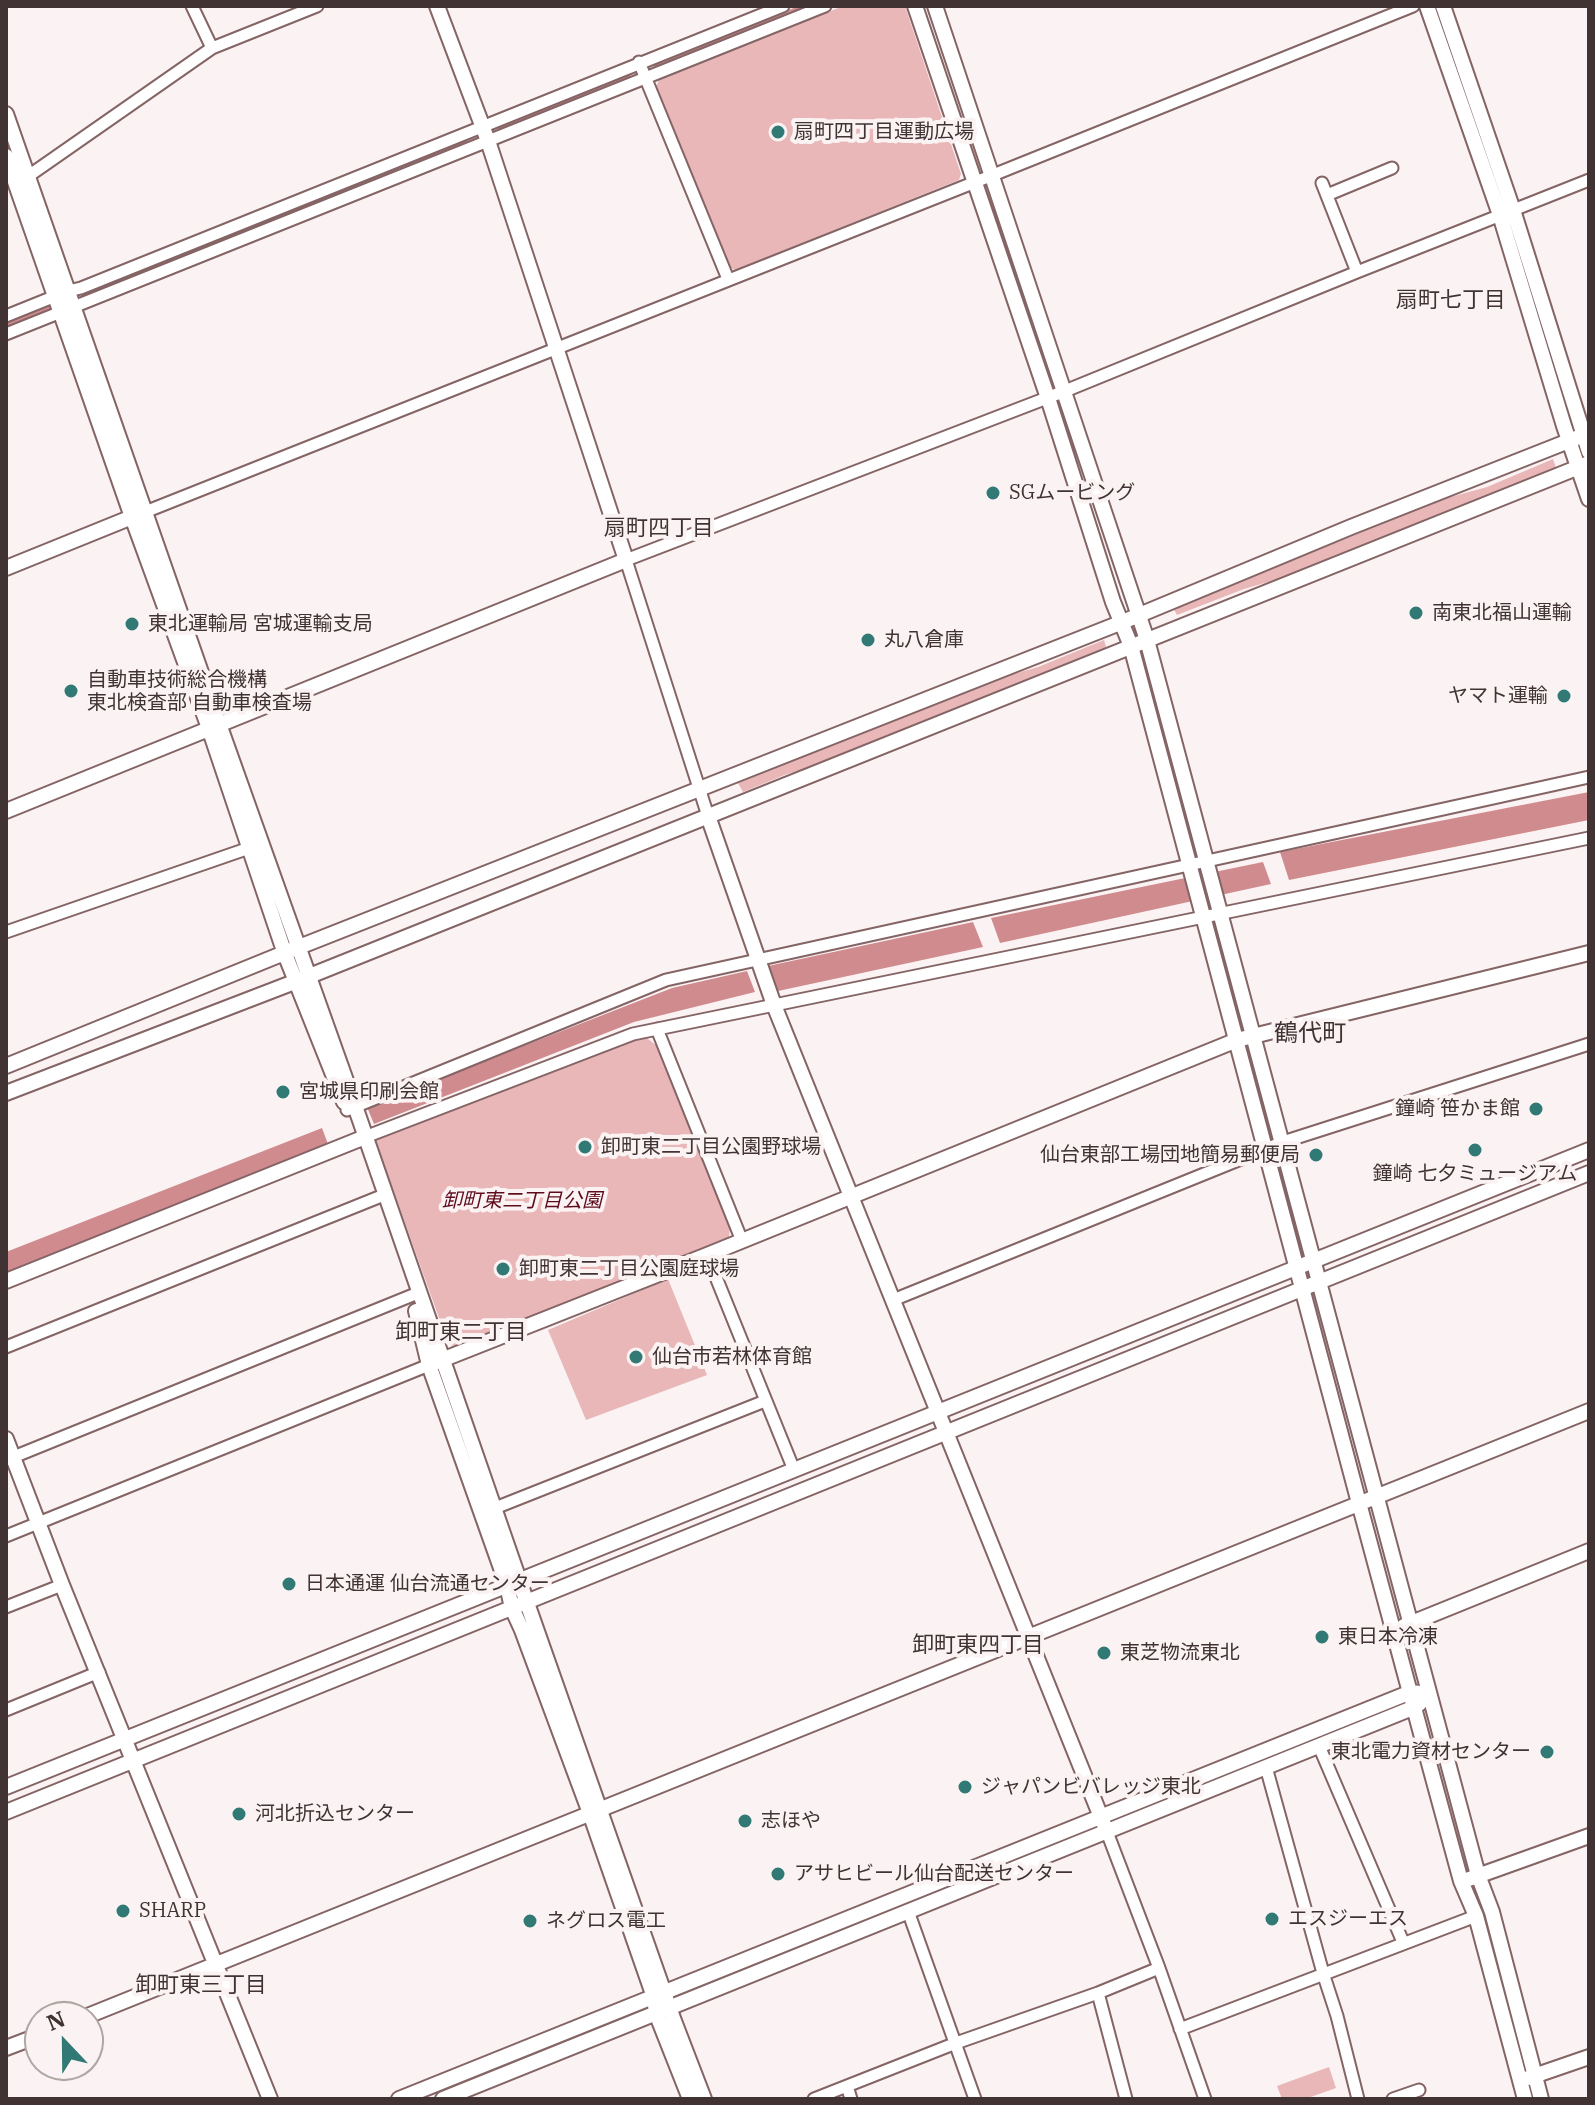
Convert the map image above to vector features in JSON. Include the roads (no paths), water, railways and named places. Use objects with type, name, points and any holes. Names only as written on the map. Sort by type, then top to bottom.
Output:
[{"type":"street","points":[[192,6],[212,48]]},
{"type":"street","points":[[27,177],[212,48],[317,6]]},
{"type":"street","points":[[437,6],[488,141],[699,789],[774,1005],[1101,1816],[1205,2099]]},
{"type":"street","points":[[6,316],[783,6]]},
{"type":"street","points":[[6,334],[825,6]]},
{"type":"street","points":[[915,6],[1048,398],[1120,623],[1131,646],[1359,1505],[1461,1881],[1476,1916],[1525,2099]]},
{"type":"street","points":[[935,6],[1147,640],[1376,1498],[1541,2099]]},
{"type":"street","points":[[6,568],[1413,6]]},
{"type":"street","points":[[1427,6],[1506,212]]},
{"type":"street","points":[[1443,6],[1506,212],[1580,436],[1589,499]]},
{"type":"street","points":[[639,62],[728,279]]},
{"type":"street","points":[[6,114],[67,310],[138,515],[256,846],[299,947],[303,979],[362,1139],[435,1362],[495,1508],[522,1630],[595,1811],[659,1995],[690,2099]]},
{"type":"street","points":[[6,156],[62,294]]},
{"type":"street","points":[[1357,272],[1324,189],[1392,168]]},
{"type":"street","points":[[6,811],[626,560],[1048,398],[1589,180]]},
{"type":"street","points":[[1580,436],[1589,452]]},
{"type":"street","points":[[6,1066],[1120,623],[1580,436]]},
{"type":"street","points":[[6,1093],[303,979],[1584,465]]},
{"type":"street","points":[[351,1108],[666,980],[1589,777]]},
{"type":"street","points":[[6,1281],[633,1034],[1203,913],[1221,913],[1589,838]]},
{"type":"street","points":[[6,932],[256,846]]},
{"type":"street","points":[[256,846],[285,954],[303,979]]},
{"type":"street","points":[[6,1536],[1237,1040],[1589,953]]},
{"type":"street","points":[[657,1029],[742,1241]]},
{"type":"street","points":[[893,1300],[1283,1142],[1589,1044]]},
{"type":"street","points":[[362,1139],[435,1362],[513,1582]]},
{"type":"street","points":[[6,1787],[1589,1150]]},
{"type":"street","points":[[6,1812],[1589,1173]]},
{"type":"street","points":[[6,1347],[379,1197]]},
{"type":"street","points":[[707,1255],[794,1470]]},
{"type":"street","points":[[10,1459],[413,1295]]},
{"type":"street","points":[[495,1508],[765,1401]]},
{"type":"street","points":[[104,2010],[1589,1411]]},
{"type":"street","points":[[6,1439],[10,1459],[39,1523],[270,2099]]},
{"type":"street","points":[[1394,1630],[1589,1551]]},
{"type":"street","points":[[6,1607],[62,1585]]},
{"type":"street","points":[[6,1710],[99,1672]]},
{"type":"street","points":[[399,2099],[1411,1692],[1429,1694]]},
{"type":"street","points":[[443,2099],[464,2095],[663,2010],[1415,1707],[1429,1694]]},
{"type":"street","points":[[1319,1746],[1403,1942]]},
{"type":"street","points":[[1266,1767],[1358,2099]]},
{"type":"street","points":[[1461,1881],[1589,1836]]},
{"type":"street","points":[[908,1911],[975,2099]]},
{"type":"street","points":[[1180,2029],[1476,1916]]},
{"type":"street","points":[[814,2099],[1159,1968]]},
{"type":"street","points":[[1098,1993],[1126,2099]]},
{"type":"street","points":[[663,2010],[704,2099]]},
{"type":"street","points":[[1520,2080],[1589,2057]]},
{"type":"street","points":[[847,2086],[851,2099]]},
{"type":"street","points":[[1393,2099],[1419,2090]]},
{"type":"waterway","points":[[655,66],[803,6]]},
{"type":"waterway","points":[[499,128],[629,76]]},
{"type":"waterway","points":[[88,293],[466,142]]},
{"type":"waterway","points":[[6,325],[49,308]]},
{"type":"place","name":"扇町四丁目運動広場","points":[[778,132]]},
{"type":"place","name":"SGムービング","points":[[993,493]]},
{"type":"place","name":"南東北福山運輸","points":[[1416,613]]},
{"type":"place","name":"東北運輸局 宮城運輸支局","points":[[132,624]]},
{"type":"place","name":"丸八倉庫","points":[[868,640]]},
{"type":"place","name":"自動車技術総合機構 東北検査部 自動車検査場","points":[[71,691]]},
{"type":"place","name":"ヤマト運輸","points":[[1564,696]]},
{"type":"place","name":"宮城県印刷会館","points":[[283,1092]]},
{"type":"place","name":"鐘崎 笹かま館","points":[[1536,1109]]},
{"type":"place","name":"卸町東二丁目公園野球場","points":[[585,1147]]},
{"type":"place","name":"鐘崎 七夕ミュージアム","points":[[1475,1150]]},
{"type":"place","name":"仙台東部工場団地簡易郵便局","points":[[1316,1155]]},
{"type":"place","name":"卸町東二丁目公園庭球場","points":[[503,1269]]},
{"type":"place","name":"仙台市若林体育館","points":[[636,1357]]},
{"type":"place","name":"日本通運 仙台流通センター","points":[[289,1584]]},
{"type":"place","name":"東日本冷凍","points":[[1322,1637]]},
{"type":"place","name":"東芝物流東北","points":[[1104,1653]]},
{"type":"place","name":"東北電力資材センター","points":[[1547,1752]]},
{"type":"place","name":"ジャパンビバレッジ東北","points":[[965,1787]]},
{"type":"place","name":"河北折込センター","points":[[239,1814]]},
{"type":"place","name":"志ほや","points":[[745,1821]]},
{"type":"place","name":"アサヒビール仙台配送センター","points":[[778,1874]]},
{"type":"place","name":"SHARP","points":[[123,1911]]},
{"type":"place","name":"エスジーエス","points":[[1272,1919]]},
{"type":"place","name":"ネグロス電工","points":[[530,1921]]},
{"type":"district","name":"扇町七丁目","points":[[1451,301]]},
{"type":"district","name":"扇町四丁目","points":[[659,529]]},
{"type":"district","name":"鶴代町","points":[[1310,1034]]},
{"type":"district","name":"卸町東二丁目","points":[[461,1333]]},
{"type":"district","name":"卸町東四丁目","points":[[978,1646]]},
{"type":"district","name":"卸町東三丁目","points":[[201,1986]]},
{"type":"park label","name":"卸町東二丁目公園","points":[[522,1201]]}]
